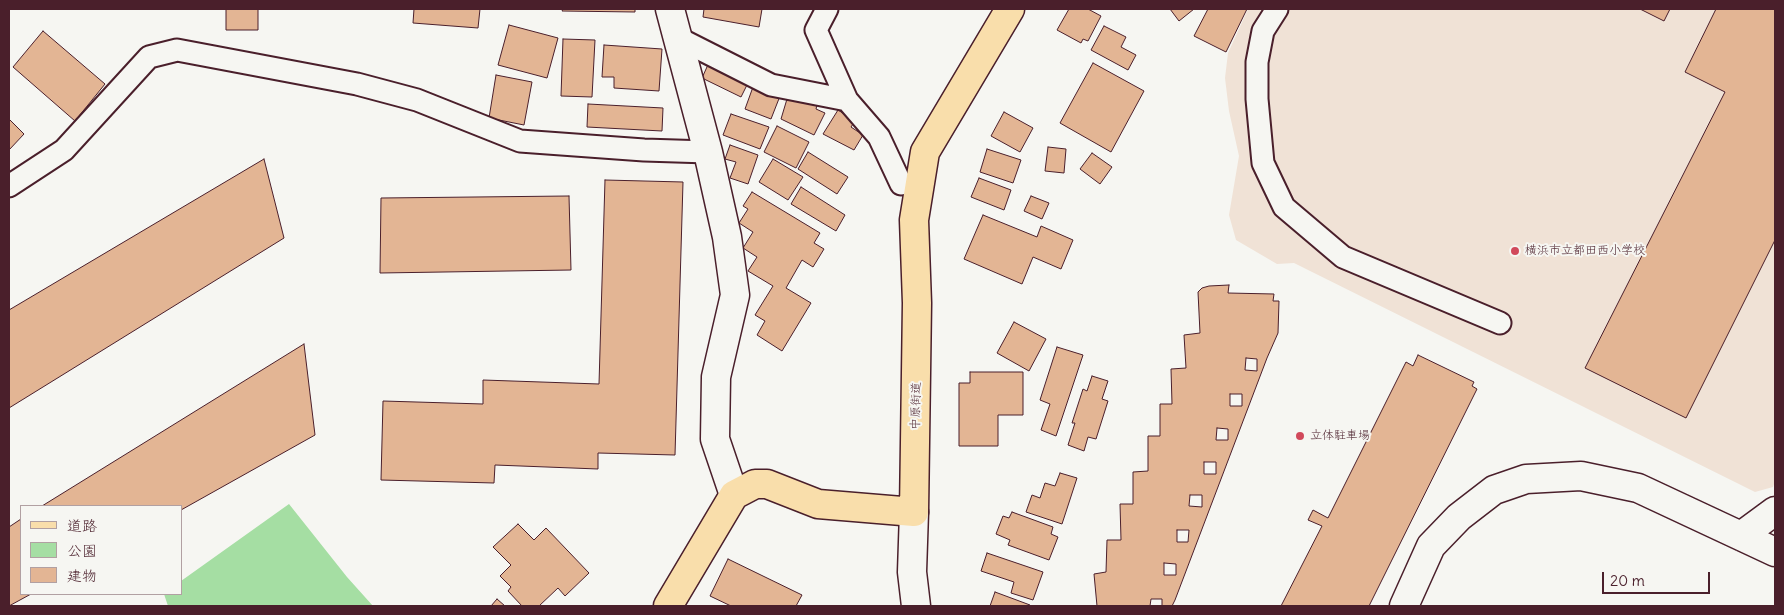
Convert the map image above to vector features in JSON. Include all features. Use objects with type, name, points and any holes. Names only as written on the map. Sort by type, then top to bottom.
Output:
[{"type":"main road","name":"中原街道","points":[[914,512],[917,302],[914,220],[924,152],[1010,9]]},
{"type":"main road","points":[[668,606],[734,495],[755,484],[767,484],[818,504],[914,512]]},
{"type":"street","points":[[670,9],[708,152],[727,236],[734,295],[716,378],[715,439],[734,495]]},
{"type":"street","points":[[1404,606],[1432,546],[1459,516],[1494,490],[1526,479],[1581,476],[1638,488],[1775,552]]},
{"type":"street","points":[[1740,536],[1775,511]]},
{"type":"street","points":[[914,512],[912,572],[916,606]]},
{"type":"lane","points":[[827,9],[816,30],[847,100],[879,137],[901,184]]},
{"type":"lane","points":[[1277,9],[1263,31],[1258,62],[1258,99],[1263,164],[1284,207],[1344,257],[1500,323]]},
{"type":"lane","points":[[676,37],[772,85],[847,100]]},
{"type":"lane","points":[[9,186],[64,150],[149,57],[177,50],[366,87],[417,100],[520,141],[708,152]]},
{"type":"shaded area","name":"横浜市立都田西小学校","points":[[1248,9],[1775,9],[1775,481],[1773,487],[1755,492],[1294,263],[1277,264],[1236,240],[1229,215],[1239,156],[1229,111],[1225,78],[1228,53]]},
{"type":"green space","points":[[289,504],[347,577],[373,606],[168,606],[164,595],[182,595],[182,580]]},
{"type":"building","points":[[226,9],[258,9],[258,30],[226,30]]},
{"type":"building","points":[[414,9],[480,9],[478,28],[413,23]]},
{"type":"building","points":[[563,9],[635,9],[635,12],[562,11]]},
{"type":"building","points":[[704,9],[762,9],[759,27],[703,17]]},
{"type":"building","points":[[1069,9],[1088,9],[1101,16],[1088,41],[1083,39],[1081,43],[1057,30]]},
{"type":"building","points":[[1170,9],[1194,9],[1179,21]]},
{"type":"building","points":[[1208,9],[1247,9],[1226,52],[1194,36]]},
{"type":"building","points":[[1640,9],[1670,9],[1664,21]]},
{"type":"building","points":[[1716,9],[1775,9],[1775,240],[1686,418],[1585,368],[1725,92],[1685,72]]},
{"type":"building","points":[[509,25],[558,38],[547,78],[498,65]]},
{"type":"building","points":[[1104,26],[1126,37],[1121,47],[1136,55],[1128,70],[1091,50]]},
{"type":"building","points":[[43,31],[105,84],[75,121],[13,67]]},
{"type":"building","points":[[563,39],[595,40],[592,97],[561,96]]},
{"type":"building","points":[[604,45],[662,49],[659,91],[614,88],[614,77],[602,77]]},
{"type":"building","points":[[711,58],[751,77],[741,97],[702,78]]},
{"type":"building","points":[[1093,63],[1144,91],[1111,152],[1060,123]]},
{"type":"building","points":[[496,75],[532,82],[524,125],[489,118]]},
{"type":"building","points":[[753,87],[780,96],[771,119],[745,109]]},
{"type":"building","points":[[787,99],[817,105],[816,109],[825,113],[814,135],[781,119]]},
{"type":"building","points":[[588,104],[663,108],[662,131],[587,127]]},
{"type":"building","points":[[838,110],[855,121],[851,127],[863,135],[854,150],[823,134]]},
{"type":"building","points":[[1004,112],[1033,128],[1020,152],[991,136]]},
{"type":"building","points":[[731,114],[769,127],[760,149],[723,135]]},
{"type":"building","points":[[9,119],[24,134],[9,150]]},
{"type":"building","points":[[777,126],[809,142],[796,168],[764,152]]},
{"type":"building","points":[[730,145],[758,155],[748,184],[730,178],[736,162],[725,159]]},
{"type":"building","points":[[1048,147],[1066,149],[1064,173],[1045,171]]},
{"type":"building","points":[[987,149],[1021,160],[1013,183],[980,172]]},
{"type":"building","points":[[808,152],[848,177],[837,194],[798,169]]},
{"type":"building","points":[[1092,153],[1112,167],[1100,184],[1080,169]]},
{"type":"building","points":[[264,159],[284,238],[9,408],[9,310]]},
{"type":"building","points":[[773,159],[803,177],[788,200],[759,182]]},
{"type":"building","points":[[979,178],[1011,190],[1004,210],[971,197]]},
{"type":"building","points":[[605,180],[683,182],[675,455],[598,453],[598,469],[495,465],[494,483],[381,480],[383,401],[483,404],[483,380],[599,384]]},
{"type":"building","points":[[801,187],[845,215],[836,231],[791,204]]},
{"type":"building","points":[[752,192],[820,233],[814,243],[824,249],[813,267],[802,260],[786,288],[811,303],[782,351],[757,335],[765,321],[755,315],[773,286],[748,271],[757,257],[743,248],[753,232],[739,223],[748,209],[743,206]]},
{"type":"building","points":[[569,196],[571,270],[380,273],[381,198]]},
{"type":"building","points":[[1031,196],[1049,203],[1042,219],[1024,211]]},
{"type":"building","points":[[983,215],[1037,237],[1041,226],[1073,240],[1061,269],[1033,257],[1022,284],[964,259]]},
{"type":"building","points":[[1229,285],[1228,293],[1274,294],[1273,301],[1279,301],[1278,333],[1172,606],[1162,606],[1162,599],[1151,599],[1150,606],[1097,606],[1094,574],[1106,572],[1107,540],[1121,540],[1120,504],[1133,504],[1133,472],[1148,471],[1148,436],[1160,436],[1160,404],[1172,404],[1171,369],[1186,368],[1184,335],[1200,333],[1198,292],[1202,288]],"holes":[[[1246,358],[1257,359],[1257,371],[1245,370]],[[1230,394],[1242,394],[1242,406],[1230,406]],[[1217,428],[1228,429],[1228,440],[1216,440]],[[1204,462],[1216,462],[1216,474],[1204,474]],[[1190,495],[1202,495],[1202,507],[1189,506]],[[1177,530],[1189,530],[1188,542],[1177,542]],[[1164,563],[1176,564],[1176,575],[1164,575]]]},
{"type":"building","points":[[1014,322],[1046,339],[1029,371],[997,353]]},
{"type":"building","points":[[304,344],[315,435],[182,509],[182,505],[44,505]]},
{"type":"building","points":[[1057,347],[1083,355],[1056,436],[1041,430],[1050,404],[1040,400]]},
{"type":"building","points":[[1418,355],[1474,382],[1472,386],[1477,389],[1369,606],[1281,606],[1322,526],[1308,520],[1313,510],[1328,518],[1406,362],[1413,366]]},
{"type":"building","points":[[970,372],[1023,372],[1023,415],[998,415],[998,446],[959,446],[959,383],[970,383]]},
{"type":"building","points":[[1092,376],[1108,381],[1102,399],[1108,401],[1096,439],[1088,437],[1084,451],[1068,445],[1075,423],[1072,423],[1083,389],[1087,391]]},
{"type":"building","points":[[1060,473],[1077,478],[1062,524],[1026,512],[1032,495],[1040,498],[1045,483],[1055,486]]},
{"type":"building","points":[[1012,512],[1053,527],[1051,534],[1058,537],[1049,560],[1008,545],[1010,540],[996,534],[1003,516],[1009,518]]},
{"type":"building","points":[[20,520],[20,595],[29,595],[9,606],[9,527]]},
{"type":"building","points":[[518,524],[534,540],[546,528],[589,573],[565,596],[558,588],[539,606],[522,606],[508,591],[511,587],[500,576],[511,565],[493,547]]},
{"type":"building","points":[[987,553],[1043,572],[1033,600],[1011,593],[1014,582],[981,571]]},
{"type":"building","points":[[728,559],[802,595],[796,606],[731,606],[710,596]]},
{"type":"building","points":[[995,592],[1030,605],[990,606]]},
{"type":"building","points":[[497,599],[505,606],[491,606]]},
{"type":"place","name":"横浜市立都田西小学校","points":[[1515,251]]},
{"type":"place","name":"立体駐車場","points":[[1300,436]]}]
